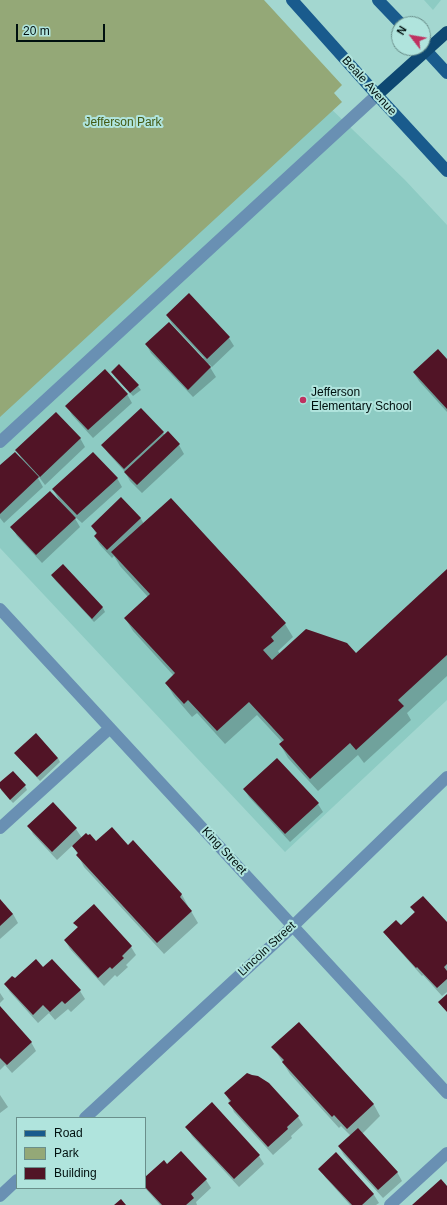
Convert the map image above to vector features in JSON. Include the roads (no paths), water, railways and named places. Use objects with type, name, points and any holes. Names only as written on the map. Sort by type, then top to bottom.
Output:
[{"type":"highway","points":[[431,44],[447,32]]},
{"type":"highway","points":[[377,95],[418,56]]},
{"type":"main road","name":"Beale Avenue","points":[[292,0],[447,171]]},
{"type":"main road","points":[[378,0],[393,16]]},
{"type":"main road","points":[[431,56],[447,73]]},
{"type":"street","points":[[0,442],[377,95]]},
{"type":"street","name":"King Street","points":[[0,609],[447,1094]]},
{"type":"street","points":[[0,828],[110,728]]},
{"type":"street","name":"Lincoln Street","points":[[86,1117],[293,926],[447,777]]},
{"type":"street","points":[[390,1205],[447,1153]]},
{"type":"street","points":[[0,1196],[16,1181]]},
{"type":"place","name":"Jefferson Elementary School","points":[[303,400]]},
{"type":"park label","name":"Jefferson Park","points":[[123,123]]}]
